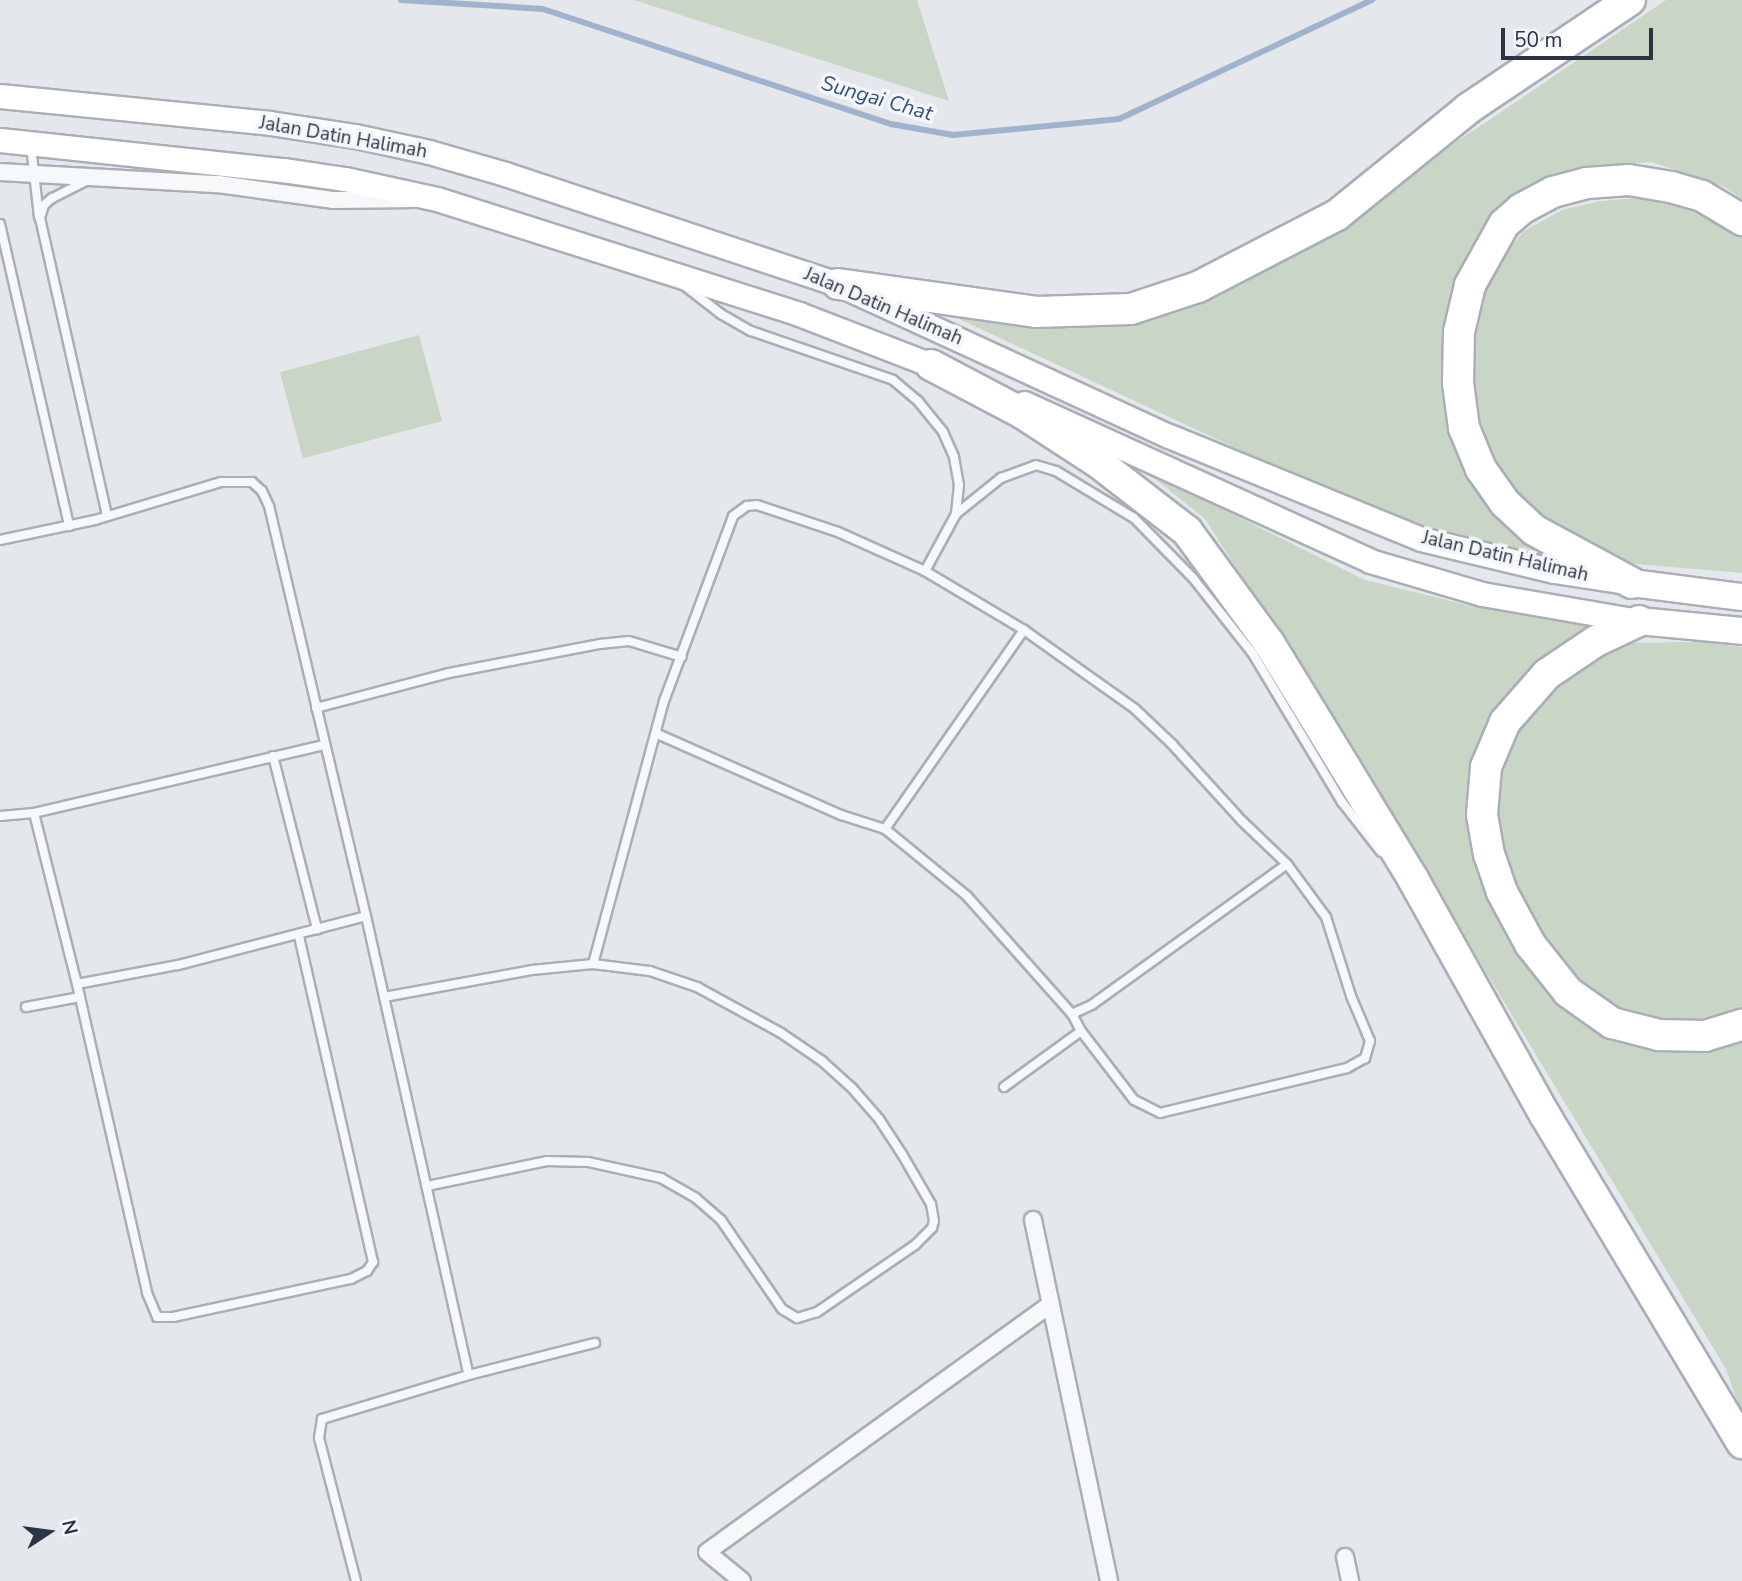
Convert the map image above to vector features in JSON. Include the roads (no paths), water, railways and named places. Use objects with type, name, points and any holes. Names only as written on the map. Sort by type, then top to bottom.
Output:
[{"type":"highway","points":[[838,284],[1036,312],[1131,309],[1198,288],[1337,215],[1469,108],[1630,0]]},
{"type":"highway","points":[[1647,585],[1534,530],[1505,503],[1481,469],[1464,428],[1458,383],[1458,332],[1469,285],[1504,224],[1521,209],[1553,192],[1587,183],[1629,180],[1671,187],[1702,197],[1742,220]]},
{"type":"highway","points":[[931,365],[1022,413],[1088,456],[1187,531],[1269,643],[1413,879],[1545,1115],[1742,1443]]},
{"type":"highway","points":[[1652,622],[1596,641],[1547,674],[1505,722],[1486,767],[1482,815],[1489,854],[1502,892],[1530,944],[1568,992],[1612,1023],[1659,1035],[1693,1036],[1705,1036],[1742,1025]]},
{"type":"main road","name":"Jalan Datin Halimah","points":[[0,96],[270,123],[429,152],[838,284],[1169,436],[1421,540],[1554,571],[1742,597]]},
{"type":"main road","name":"Jalan Datin Halimah","points":[[0,140],[283,170],[345,179],[437,199],[799,314],[931,365],[1075,424],[1326,544],[1370,561],[1482,594],[1652,622],[1742,631]]},
{"type":"street","points":[[0,172],[218,184],[334,200],[437,199]]},
{"type":"street","points":[[1033,1220],[1109,1581]]},
{"type":"street","points":[[743,1581],[707,1552],[1051,1304]]},
{"type":"street","points":[[1345,1557],[1350,1581]]},
{"type":"lane","points":[[31,143],[40,218],[107,516]]},
{"type":"lane","points":[[40,218],[44,205],[52,198],[93,178]]},
{"type":"lane","points":[[0,224],[69,526]]},
{"type":"lane","points":[[665,270],[721,314],[751,331],[893,380],[918,401],[943,432],[954,457],[959,485],[956,514]]},
{"type":"lane","points":[[925,570],[956,514],[1001,478],[1037,465],[1056,471],[1134,518],[1193,578],[1254,654],[1342,802],[1386,856],[1413,879]]},
{"type":"lane","points":[[0,540],[69,526],[221,482],[244,481],[257,486],[269,506],[323,745],[366,916],[469,1375]]},
{"type":"lane","points":[[593,964],[664,701],[733,516],[747,506],[757,505],[838,532],[925,570],[1024,630],[1135,709],[1287,864],[1326,917],[1350,996],[1370,1041],[1365,1058],[1347,1068],[1160,1113],[1134,1100],[1081,1031],[1072,1014],[967,896],[885,829],[841,815],[657,734]]},
{"type":"lane","points":[[885,829],[1024,630]]},
{"type":"lane","points":[[316,708],[449,673],[600,644],[629,641],[682,657]]},
{"type":"lane","points":[[0,816],[34,813],[323,745]]},
{"type":"lane","points":[[273,756],[317,929]]},
{"type":"lane","points":[[34,813],[77,984],[147,1293],[157,1317],[173,1317],[351,1279],[369,1269],[373,1262],[299,934]]},
{"type":"lane","points":[[1072,1014],[1093,1004],[1287,864]]},
{"type":"lane","points":[[77,984],[178,965],[366,916]]},
{"type":"lane","points":[[384,997],[532,970],[593,964],[650,971],[697,987],[771,1027],[822,1061],[879,1119],[931,1204],[934,1221],[932,1228],[915,1245],[817,1312],[797,1318],[782,1310],[721,1220],[696,1198],[661,1178],[588,1162],[547,1161],[427,1186]]},
{"type":"lane","points":[[26,1007],[80,997]]},
{"type":"lane","points":[[1004,1087],[1081,1031]]},
{"type":"lane","points":[[356,1581],[319,1437],[322,1419],[469,1375],[595,1343]]},
{"type":"waterway","name":"Sungai Chat","points":[[401,0],[543,9],[891,124],[953,135],[1119,119],[1372,0]]}]
